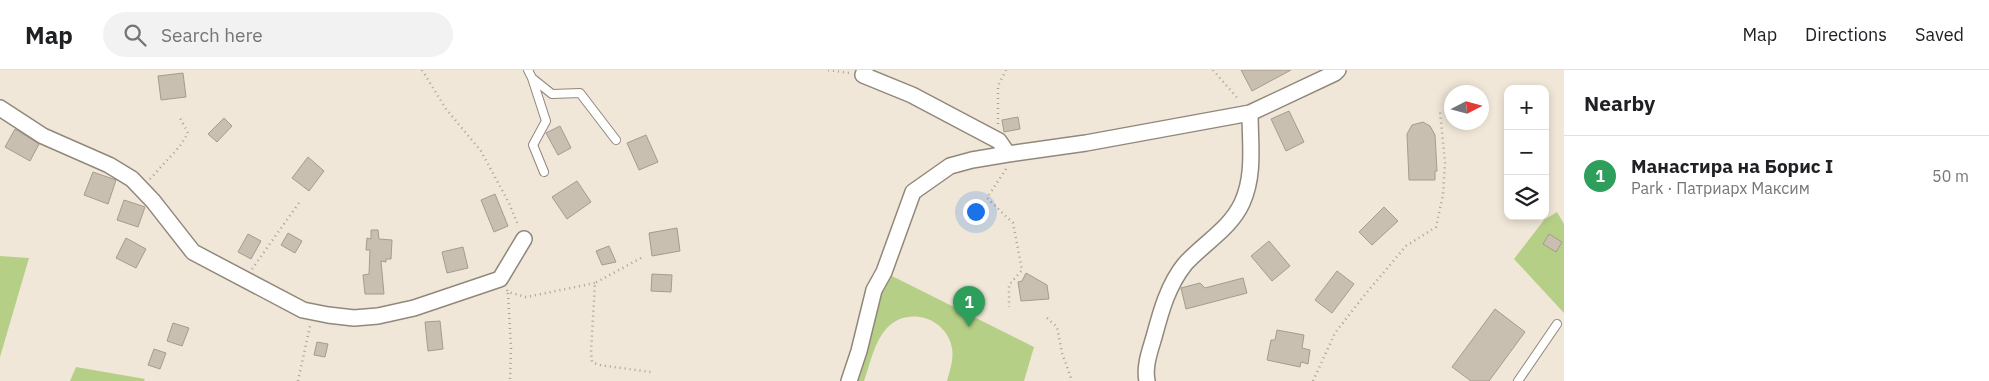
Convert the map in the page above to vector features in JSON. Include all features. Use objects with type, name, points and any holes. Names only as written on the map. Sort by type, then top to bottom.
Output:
[{"type":"street","points":[[849,381],[874,290],[884,272],[913,192],[950,166],[972,160],[1086,143],[1250,113],[1338,70]]},
{"type":"street","points":[[864,72],[912,95],[998,141],[1008,154]]},
{"type":"street","points":[[0,108],[44,136],[109,165],[132,179],[153,201],[193,252],[303,310],[328,316],[354,318],[378,316],[414,308],[500,279],[524,239]]},
{"type":"street","points":[[1147,381],[1145,371],[1158,320],[1170,285],[1186,263],[1207,245],[1233,218],[1242,202],[1251,172],[1250,113]]},
{"type":"lane","points":[[528,70],[546,121],[533,145],[544,172]]},
{"type":"lane","points":[[532,78],[552,94],[580,93],[616,140]]},
{"type":"lane","points":[[1518,381],[1557,324]]},
{"type":"path","points":[[422,70],[446,109],[481,151],[509,203],[524,239]]},
{"type":"path","points":[[828,70],[864,72]]},
{"type":"path","points":[[998,141],[998,86],[1006,70]]},
{"type":"path","points":[[1213,70],[1250,113]]},
{"type":"path","points":[[1313,381],[1335,333],[1362,297],[1406,246],[1436,227],[1443,196],[1445,163],[1440,111]]},
{"type":"path","points":[[142,189],[180,146],[188,132],[179,116]]},
{"type":"path","points":[[1008,154],[1010,163],[987,198],[1013,223],[1022,270],[1008,285],[1009,307]]},
{"type":"path","points":[[244,280],[301,200]]},
{"type":"path","points":[[508,292],[526,298],[595,283],[642,258]]},
{"type":"path","points":[[500,279],[508,292],[511,348],[510,381]]},
{"type":"path","points":[[595,283],[592,362],[600,365],[651,372]]},
{"type":"path","points":[[298,381],[313,312]]},
{"type":"path","points":[[1047,318],[1057,327],[1062,353],[1072,381]]},
{"type":"green space","points":[[1557,212],[1564,224],[1564,313],[1514,259],[1544,220],[1549,220],[1549,217]]},
{"type":"green space","points":[[0,256],[29,258],[0,357]]},
{"type":"green space","points":[[884,272],[1034,347],[1024,381],[947,381],[952,363],[952,354],[947,334],[932,321],[913,316],[895,322],[887,328],[873,353],[864,381],[849,381]]},
{"type":"green space","points":[[76,367],[145,379],[144,381],[70,381]]},
{"type":"building","points":[[1241,70],[1291,70],[1252,91]]},
{"type":"building","points":[[183,73],[186,97],[161,100],[158,76]]},
{"type":"building","points":[[1289,111],[1304,142],[1286,151],[1271,119]]},
{"type":"building","points":[[1018,117],[1020,129],[1004,132],[1002,120]]},
{"type":"building","points":[[224,118],[232,126],[217,142],[208,134]]},
{"type":"building","points":[[1423,122],[1430,126],[1435,135],[1437,171],[1435,171],[1435,180],[1409,180],[1407,134],[1412,125]]},
{"type":"building","points":[[560,126],[571,148],[558,155],[546,133]]},
{"type":"building","points":[[15,129],[39,144],[30,161],[5,147]]},
{"type":"building","points":[[646,135],[658,162],[639,170],[627,143]]},
{"type":"building","points":[[308,157],[324,171],[309,191],[292,178]]},
{"type":"building","points":[[93,172],[116,180],[108,204],[84,195]]},
{"type":"building","points":[[577,181],[591,202],[567,219],[552,197]]},
{"type":"building","points":[[495,194],[508,226],[494,232],[481,200]]},
{"type":"building","points":[[124,200],[145,207],[138,227],[117,220]]},
{"type":"building","points":[[1384,207],[1398,221],[1372,245],[1359,232]]},
{"type":"building","points":[[677,228],[680,251],[652,256],[649,233]]},
{"type":"building","points":[[371,230],[378,230],[379,239],[392,240],[391,259],[386,259],[386,262],[381,261],[384,294],[365,294],[363,275],[369,274],[370,250],[366,250],[367,238],[371,239]]},
{"type":"building","points":[[288,233],[302,241],[295,253],[281,245]]},
{"type":"building","points":[[248,234],[261,241],[251,259],[238,252]]},
{"type":"building","points":[[1549,234],[1562,242],[1556,252],[1543,244]]},
{"type":"building","points":[[126,238],[146,249],[136,268],[116,258]]},
{"type":"building","points":[[1269,241],[1290,266],[1272,281],[1251,256]]},
{"type":"building","points":[[609,246],[616,262],[602,265],[596,251]]},
{"type":"building","points":[[463,247],[468,268],[447,273],[442,252]]},
{"type":"building","points":[[1337,271],[1354,284],[1332,313],[1315,300]]},
{"type":"building","points":[[1026,273],[1047,285],[1049,299],[1021,301],[1018,282],[1022,281]]},
{"type":"building","points":[[652,274],[672,275],[671,292],[651,291]]},
{"type":"building","points":[[1243,278],[1247,293],[1186,309],[1181,288],[1200,283],[1205,288]]},
{"type":"building","points":[[1495,309],[1525,332],[1489,381],[1471,381],[1452,367]]},
{"type":"building","points":[[440,321],[443,349],[428,351],[425,322]]},
{"type":"building","points":[[173,323],[189,328],[182,346],[167,341]]},
{"type":"building","points":[[1277,330],[1304,335],[1302,348],[1310,350],[1308,364],[1301,362],[1300,367],[1267,360],[1271,340],[1275,340]]},
{"type":"building","points":[[317,342],[328,344],[325,357],[314,355]]},
{"type":"building","points":[[154,349],[166,353],[160,369],[148,365]]},
{"type":"place","name":"Манастира на Борис І","points":[[969,327]]}]
